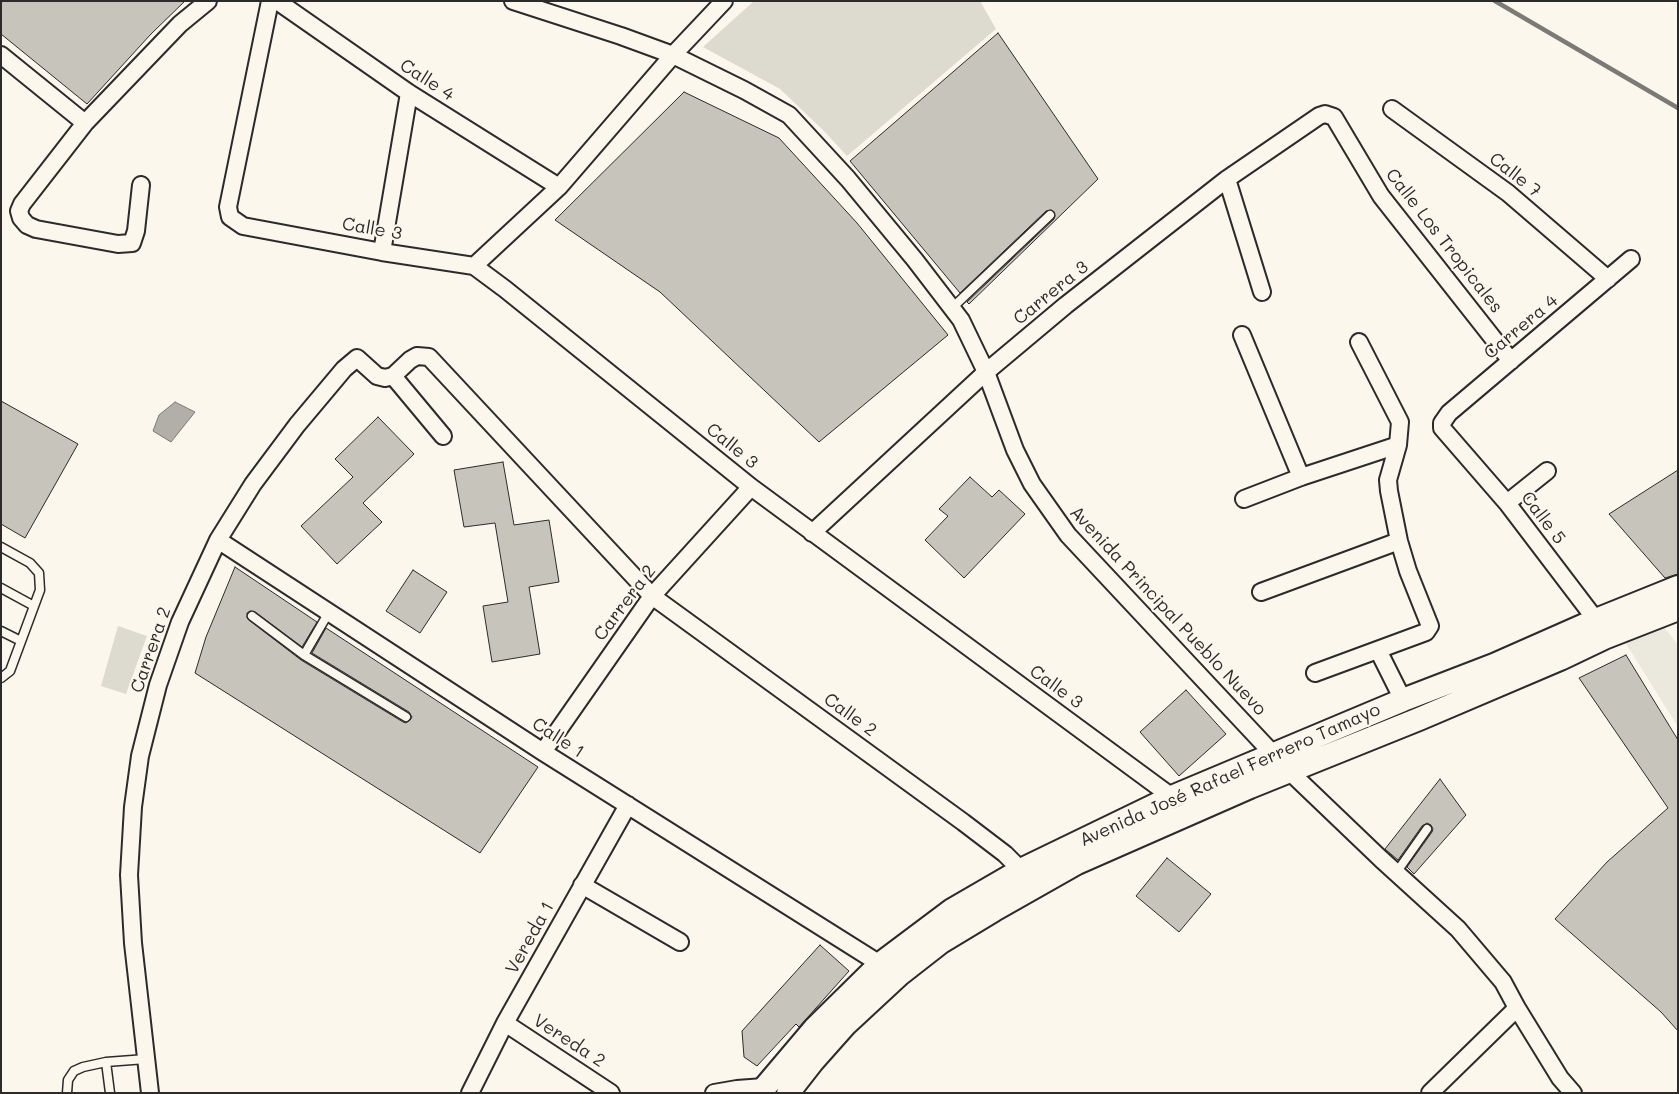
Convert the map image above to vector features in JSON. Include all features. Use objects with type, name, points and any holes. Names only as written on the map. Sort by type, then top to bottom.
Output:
[{"type":"street","points":[[141,185],[136,231],[132,243],[118,244],[36,229],[27,225],[21,218],[19,211],[22,204],[85,123],[180,24],[208,1]]},
{"type":"street","name":"Calle 3","points":[[270,1],[228,207],[230,217],[243,226],[382,252],[474,266],[505,288],[751,487],[1172,797]]},
{"type":"street","name":"Calle 4","points":[[277,1],[409,93],[559,187]]},
{"type":"street","name":"Avenida Principal Pueblo Nuevo","points":[[513,1],[621,36],[673,56],[744,90],[789,116],[848,179],[961,320],[986,372],[1015,450],[1032,484],[1068,535],[1289,771],[1458,929],[1503,982],[1560,1078],[1573,1093]]},
{"type":"street","points":[[474,266],[559,187],[673,56],[724,1]]},
{"type":"street","points":[[1,55],[85,123]]},
{"type":"street","points":[[382,252],[409,93]]},
{"type":"street","name":"Calle 7","points":[[1392,109],[1508,193],[1608,279]]},
{"type":"street","name":"Carrera 3","points":[[812,533],[986,372],[1066,305],[1227,180],[1319,116],[1330,114],[1334,117]]},
{"type":"street","name":"Calle Los Tropicales","points":[[1334,117],[1381,196],[1511,361]]},
{"type":"street","points":[[1227,180],[1262,292]]},
{"type":"street","name":"Carrera 4","points":[[1442,428],[1442,423],[1449,413],[1631,259]]},
{"type":"street","points":[[1242,335],[1300,477]]},
{"type":"street","points":[[1315,673],[1426,632],[1430,626],[1408,571],[1399,541],[1389,491],[1388,480],[1398,445],[1400,422],[1359,342]]},
{"type":"street","name":"Calle 2","points":[[393,376],[417,356],[429,357],[652,596],[963,822],[1005,854],[1026,879]]},
{"type":"street","name":"Carrera 2","points":[[150,1093],[133,943],[129,874],[133,807],[140,756],[161,676],[180,622],[218,540],[253,484],[297,425],[344,369],[357,358],[377,376],[384,378],[393,376]]},
{"type":"street","points":[[393,376],[443,436]]},
{"type":"street","name":"Calle 5","points":[[1442,428],[1507,503],[1600,629]]},
{"type":"street","points":[[1244,500],[1300,477],[1398,445]]},
{"type":"street","points":[[1507,503],[1547,471]]},
{"type":"street","name":"Carrera 2","points":[[542,752],[652,596],[751,487]]},
{"type":"street","name":"Calle 1","points":[[218,540],[542,752],[880,964]]},
{"type":"street","points":[[1261,592],[1399,541]]},
{"type":"street","name":"Avenida José Rafael Ferrero Tamayo","points":[[762,1090],[815,1028],[880,964],[952,910],[1026,879],[1077,863],[1289,771],[1419,719],[1560,659],[1600,629],[1678,587]]},
{"type":"street","name":"Avenida José Rafael Ferrero Tamayo","points":[[788,1093],[845,1025],[900,974],[941,942],[1026,879],[1172,797],[1403,700],[1494,665],[1600,629],[1678,609]]},
{"type":"street","points":[[1378,650],[1403,700]]},
{"type":"street","name":"Vereda 1","points":[[470,1093],[505,1023],[628,805]]},
{"type":"street","points":[[582,885],[680,942]]},
{"type":"street","points":[[1430,1093],[1517,1008]]},
{"type":"street","name":"Vereda 2","points":[[505,1023],[611,1093]]},
{"type":"street","points":[[714,1093],[737,1089],[762,1090]]},
{"type":"lane","points":[[952,308],[1050,215]]},
{"type":"lane","points":[[1,547],[30,563],[39,574],[40,590],[10,671],[1,678]]},
{"type":"lane","points":[[1,588],[34,606]]},
{"type":"lane","points":[[304,655],[329,612]]},
{"type":"lane","points":[[252,616],[304,655],[406,717]]},
{"type":"lane","points":[[1,631],[21,642]]},
{"type":"lane","points":[[1396,873],[1427,829]]},
{"type":"lane","points":[[67,1093],[68,1080],[74,1072],[83,1067],[106,1062],[146,1059]]},
{"type":"lane","points":[[106,1062],[110,1093]]},
{"type":"shaded area","points":[[754,1],[980,1],[996,29],[847,156],[780,89],[703,47]]},
{"type":"shaded area","points":[[175,402],[195,412],[171,442],[153,431],[159,415]]},
{"type":"shaded area","points":[[118,626],[147,636],[126,694],[101,686]]},
{"type":"shaded area","points":[[1664,627],[1678,645],[1678,727],[1625,642]]},
{"type":"building","points":[[1,1],[185,1],[151,34],[87,104],[1,34]]},
{"type":"building","points":[[998,33],[1098,179],[969,304],[967,302],[1054,219],[1054,212],[1051,210],[1046,211],[960,293],[850,161]]},
{"type":"building","points":[[684,92],[779,138],[857,223],[948,335],[819,442],[660,292],[555,220]]},
{"type":"building","points":[[1,401],[78,444],[25,538],[1,524]]},
{"type":"building","points":[[378,417],[414,454],[363,503],[382,522],[337,564],[301,526],[353,477],[335,459]]},
{"type":"building","points":[[503,462],[514,525],[549,520],[559,582],[529,587],[540,654],[492,662],[483,606],[508,602],[495,523],[464,527],[454,470]]},
{"type":"building","points":[[1678,470],[1678,574],[1665,578],[1609,514]]},
{"type":"building","points":[[970,477],[992,497],[999,490],[1025,514],[964,578],[925,540],[948,516],[939,509]]},
{"type":"building","points":[[235,567],[317,622],[302,647],[255,612],[250,611],[247,613],[249,620],[301,660],[403,722],[406,723],[410,720],[412,717],[409,712],[312,653],[326,628],[538,767],[480,853],[195,673],[206,637]]},
{"type":"building","points":[[413,570],[447,592],[420,633],[386,611]]},
{"type":"building","points":[[1626,655],[1678,740],[1678,1031],[1661,1012],[1555,919],[1607,862],[1668,808],[1579,678]]},
{"type":"building","points":[[1186,690],[1226,734],[1179,776],[1140,732]]},
{"type":"building","points":[[1440,779],[1466,815],[1414,874],[1407,867],[1432,832],[1431,825],[1427,823],[1422,826],[1398,860],[1385,849]]},
{"type":"building","points":[[1167,858],[1211,894],[1179,932],[1136,896]]},
{"type":"building","points":[[820,945],[849,971],[799,1027],[796,1024],[757,1066],[744,1057],[742,1031]]},
{"type":"waterway","points":[[1495,1],[1678,108]]}]
